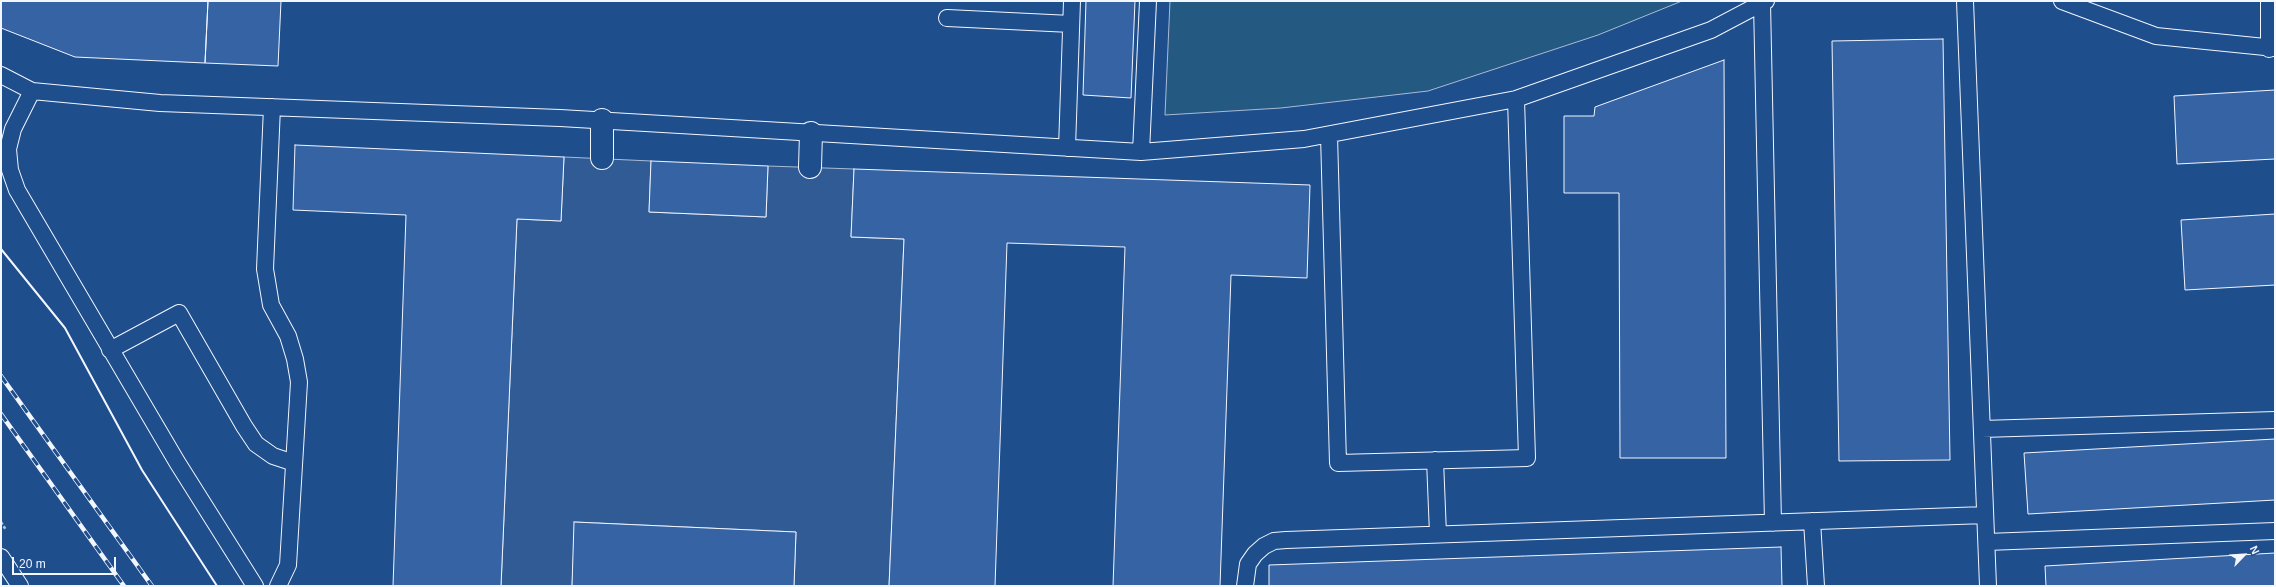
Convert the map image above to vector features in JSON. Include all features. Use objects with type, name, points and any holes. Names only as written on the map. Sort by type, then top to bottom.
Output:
[{"type":"street","points":[[602,120],[602,158]]},
{"type":"street","points":[[810,167],[811,133]]},
{"type":"lane","points":[[1067,148],[1072,1]]},
{"type":"lane","points":[[1141,152],[1148,1]]},
{"type":"lane","points":[[1964,1],[1988,586]]},
{"type":"lane","points":[[2062,1],[2156,36],[2272,48],[2269,1]]},
{"type":"lane","points":[[1,75],[32,91],[160,103],[602,120],[1141,152],[1304,139],[1516,99],[1711,30],[1764,2],[1773,523]]},
{"type":"lane","points":[[947,18],[1072,24]]},
{"type":"lane","points":[[32,91],[13,129],[8,149],[10,170],[17,190],[177,462],[255,586]]},
{"type":"lane","points":[[1329,135],[1338,463],[1527,458],[1516,99]]},
{"type":"lane","points":[[272,107],[265,269],[271,305],[288,336],[295,359],[299,382],[288,565],[278,586]]},
{"type":"lane","points":[[110,350],[179,313],[244,426],[256,444],[273,456],[294,463]]},
{"type":"lane","points":[[1982,429],[2275,420]]},
{"type":"lane","points":[[1435,460],[1438,534]]},
{"type":"lane","points":[[1245,586],[1248,564],[1259,550],[1274,541],[1986,515]]},
{"type":"lane","points":[[1812,522],[1816,586]]},
{"type":"lane","points":[[1986,542],[2275,531]]},
{"type":"lane","points":[[1,557],[20,586]]},
{"type":"shaded area","points":[[1170,1],[1682,1],[1598,35],[1428,91],[1281,108],[1165,115]]},
{"type":"shaded area","points":[[564,157],[651,161],[649,212],[766,217],[768,166],[854,169],[851,237],[904,239],[889,586],[794,586],[796,532],[575,522],[572,586],[501,586],[517,219],[561,221]]},
{"type":"building","points":[[1,1],[208,1],[205,63],[75,57],[1,28]]},
{"type":"building","points":[[208,1],[281,1],[278,66],[205,63]]},
{"type":"building","points":[[1086,1],[1135,1],[1131,98],[1083,95]]},
{"type":"building","points":[[1943,39],[1950,460],[1839,461],[1832,41]]},
{"type":"building","points":[[1724,60],[1726,458],[1620,458],[1619,193],[1564,193],[1564,116],[1594,116],[1595,107]]},
{"type":"building","points":[[2275,90],[2275,159],[2177,164],[2174,96]]},
{"type":"building","points":[[295,145],[564,157],[561,221],[517,219],[501,586],[393,586],[406,215],[293,210]]},
{"type":"building","points":[[651,161],[768,166],[766,217],[649,212]]},
{"type":"building","points":[[854,169],[1310,185],[1307,278],[1231,275],[1220,586],[1113,586],[1125,247],[1007,243],[995,586],[889,586],[904,239],[851,237]]},
{"type":"building","points":[[2275,214],[2275,285],[2185,290],[2181,220]]},
{"type":"building","points":[[2275,439],[2275,500],[2028,514],[2024,453]]},
{"type":"building","points":[[574,522],[796,532],[794,586],[572,586]]},
{"type":"building","points":[[1781,547],[1782,586],[1269,586],[1269,565]]},
{"type":"building","points":[[2275,553],[2275,586],[2046,586],[2045,566]]},
{"type":"railway","points":[[1,376],[152,586]]},
{"type":"railway","points":[[1,414],[124,586]]},
{"type":"wall","points":[[1,249],[65,328],[142,470],[217,586]]}]
